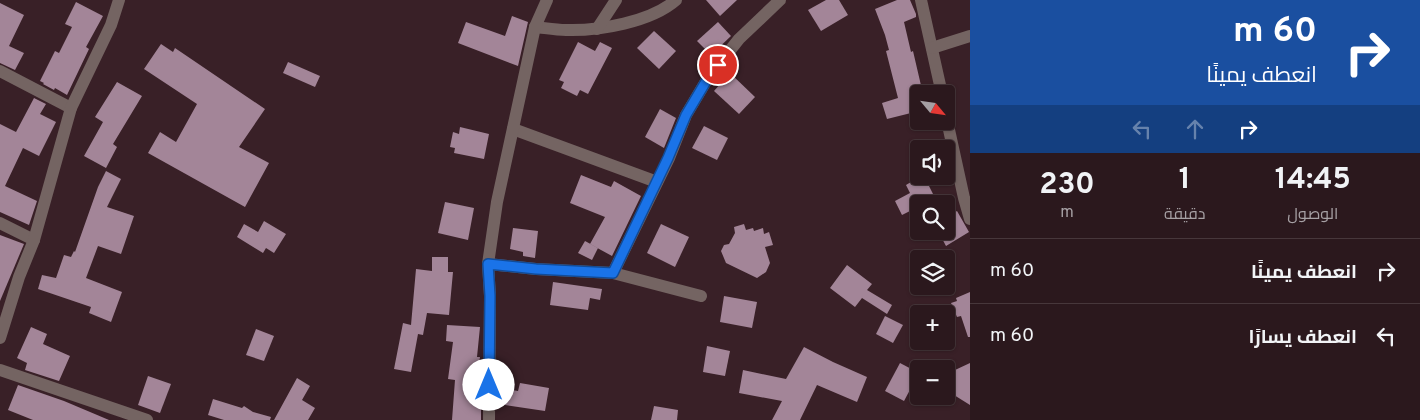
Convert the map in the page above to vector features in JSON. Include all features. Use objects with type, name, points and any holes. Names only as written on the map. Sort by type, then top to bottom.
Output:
[{"type":"street","points":[[0,338],[19,277],[34,240],[71,108],[111,25],[119,0]]},
{"type":"street","points":[[597,29],[616,0]]},
{"type":"street","points":[[535,27],[564,30],[597,29],[652,15],[670,6],[676,0]]},
{"type":"street","points":[[613,273],[657,182],[686,115],[708,78],[738,39],[780,0]]},
{"type":"street","points":[[921,0],[940,85]]},
{"type":"street","points":[[489,420],[490,296],[488,264],[497,202],[535,27],[542,4]]},
{"type":"street","points":[[932,48],[970,36]]},
{"type":"street","points":[[0,71],[71,108]]},
{"type":"street","points":[[513,129],[657,182]]},
{"type":"street","points":[[950,130],[967,196],[969,214]]},
{"type":"street","points":[[0,223],[34,240]]},
{"type":"street","points":[[488,264],[536,269],[613,273],[702,296]]},
{"type":"street","points":[[0,370],[148,420]]},
{"type":"building","points":[[706,0],[737,0],[720,16]]},
{"type":"building","points":[[826,0],[839,0],[848,15],[821,31],[808,10]]},
{"type":"building","points":[[897,0],[910,0],[916,14],[916,17],[904,22],[921,85],[910,85],[910,113],[887,119],[882,103],[898,98],[886,51],[889,50],[875,9]]},
{"type":"building","points":[[76,2],[103,16],[86,47],[89,49],[67,95],[55,88],[54,90],[40,81],[55,51],[59,53],[72,27],[65,24]]},
{"type":"building","points":[[0,3],[24,15],[9,46],[24,53],[15,70],[0,63]]},
{"type":"building","points":[[512,16],[528,22],[518,66],[458,43],[466,22],[505,36]]},
{"type":"building","points":[[718,22],[731,36],[711,55],[697,41]]},
{"type":"building","points":[[654,31],[676,51],[659,69],[637,48]]},
{"type":"building","points":[[578,42],[595,51],[600,42],[612,48],[588,94],[580,90],[577,96],[561,88],[564,82],[559,80]]},
{"type":"building","points":[[161,44],[173,52],[175,48],[265,109],[239,147],[269,163],[245,207],[148,153],[160,132],[176,142],[197,104],[144,69]]},
{"type":"building","points":[[288,62],[320,76],[315,87],[283,73]]},
{"type":"building","points":[[730,73],[755,97],[739,114],[714,91]]},
{"type":"building","points":[[117,82],[142,96],[113,144],[117,147],[106,168],[84,156],[103,122],[95,117]]},
{"type":"building","points":[[34,98],[46,104],[40,114],[56,122],[39,156],[23,148],[5,186],[37,201],[29,225],[0,212],[0,124],[16,132]]},
{"type":"building","points":[[660,109],[676,118],[664,148],[645,137]]},
{"type":"building","points":[[704,126],[728,138],[717,160],[692,148]]},
{"type":"building","points":[[460,127],[489,134],[484,159],[454,153],[455,148],[450,147],[453,132],[459,134]]},
{"type":"building","points":[[106,171],[121,179],[107,207],[134,216],[121,254],[98,246],[86,278],[122,292],[111,322],[89,313],[91,307],[38,289],[42,275],[56,278],[64,255],[71,257],[75,252],[98,187]]},
{"type":"building","points":[[581,175],[611,187],[614,181],[641,196],[612,256],[590,244],[605,217],[570,203]]},
{"type":"building","points":[[910,183],[910,185],[928,185],[934,195],[910,195],[910,211],[902,215],[895,201],[910,193],[906,185]]},
{"type":"building","points":[[445,202],[474,208],[468,240],[438,233]]},
{"type":"building","points":[[957,211],[969,232],[946,246],[943,240],[955,240],[955,212]]},
{"type":"building","points":[[264,221],[286,234],[274,253],[266,248],[263,253],[237,237],[244,224],[258,232]]},
{"type":"building","points":[[661,224],[689,237],[675,267],[647,253]]},
{"type":"building","points":[[744,224],[746,230],[753,228],[754,231],[763,228],[764,234],[769,232],[773,245],[765,247],[770,263],[766,272],[757,278],[726,263],[721,251],[724,245],[729,244],[735,233],[734,227]]},
{"type":"building","points":[[513,228],[538,231],[535,258],[523,256],[523,252],[510,249]]},
{"type":"building","points":[[0,235],[24,244],[0,301]]},
{"type":"building","points":[[585,241],[598,248],[592,260],[578,253]]},
{"type":"building","points":[[432,257],[448,257],[448,272],[453,272],[449,315],[427,313],[423,335],[418,334],[411,372],[394,369],[403,323],[411,325],[416,269],[432,271]]},
{"type":"building","points":[[847,265],[872,284],[867,290],[892,305],[887,314],[862,298],[855,307],[830,288]]},
{"type":"building","points":[[553,282],[602,289],[600,300],[590,298],[588,310],[550,305]]},
{"type":"building","points":[[970,292],[970,337],[968,337],[961,316],[957,317],[955,305],[951,303],[957,301],[956,298]]},
{"type":"building","points":[[724,296],[757,302],[752,328],[720,322]]},
{"type":"building","points":[[885,316],[903,325],[893,343],[876,334]]},
{"type":"building","points":[[447,325],[480,327],[477,357],[480,357],[475,391],[481,392],[481,420],[452,420],[455,380],[448,379],[453,342],[446,341]]},
{"type":"building","points":[[31,327],[47,334],[43,344],[70,356],[59,381],[25,370],[27,363],[17,358]]},
{"type":"building","points":[[256,329],[274,336],[264,361],[246,355]]},
{"type":"building","points":[[707,346],[730,351],[725,376],[703,372]]},
{"type":"building","points":[[804,347],[867,377],[857,402],[817,385],[800,420],[772,420],[782,401],[739,393],[743,370],[786,379]]},
{"type":"building","points":[[900,363],[910,368],[910,390],[904,401],[885,391]]},
{"type":"building","points":[[970,363],[970,405],[955,396],[955,370]]},
{"type":"building","points":[[148,376],[171,384],[160,413],[138,405]]},
{"type":"building","points":[[297,378],[310,386],[302,400],[315,408],[308,420],[274,420]]},
{"type":"building","points":[[520,383],[549,388],[545,411],[505,405],[507,389],[518,391]]},
{"type":"building","points":[[18,385],[64,401],[109,420],[33,420],[8,410]]},
{"type":"building","points":[[213,399],[242,408],[244,406],[253,412],[271,417],[270,420],[224,420],[208,415]]},
{"type":"building","points":[[654,406],[678,410],[677,420],[651,420]]},
{"type":"route","points":[[489,385],[490,296],[488,264],[536,269],[613,273],[668,158],[686,115],[718,65]]}]
